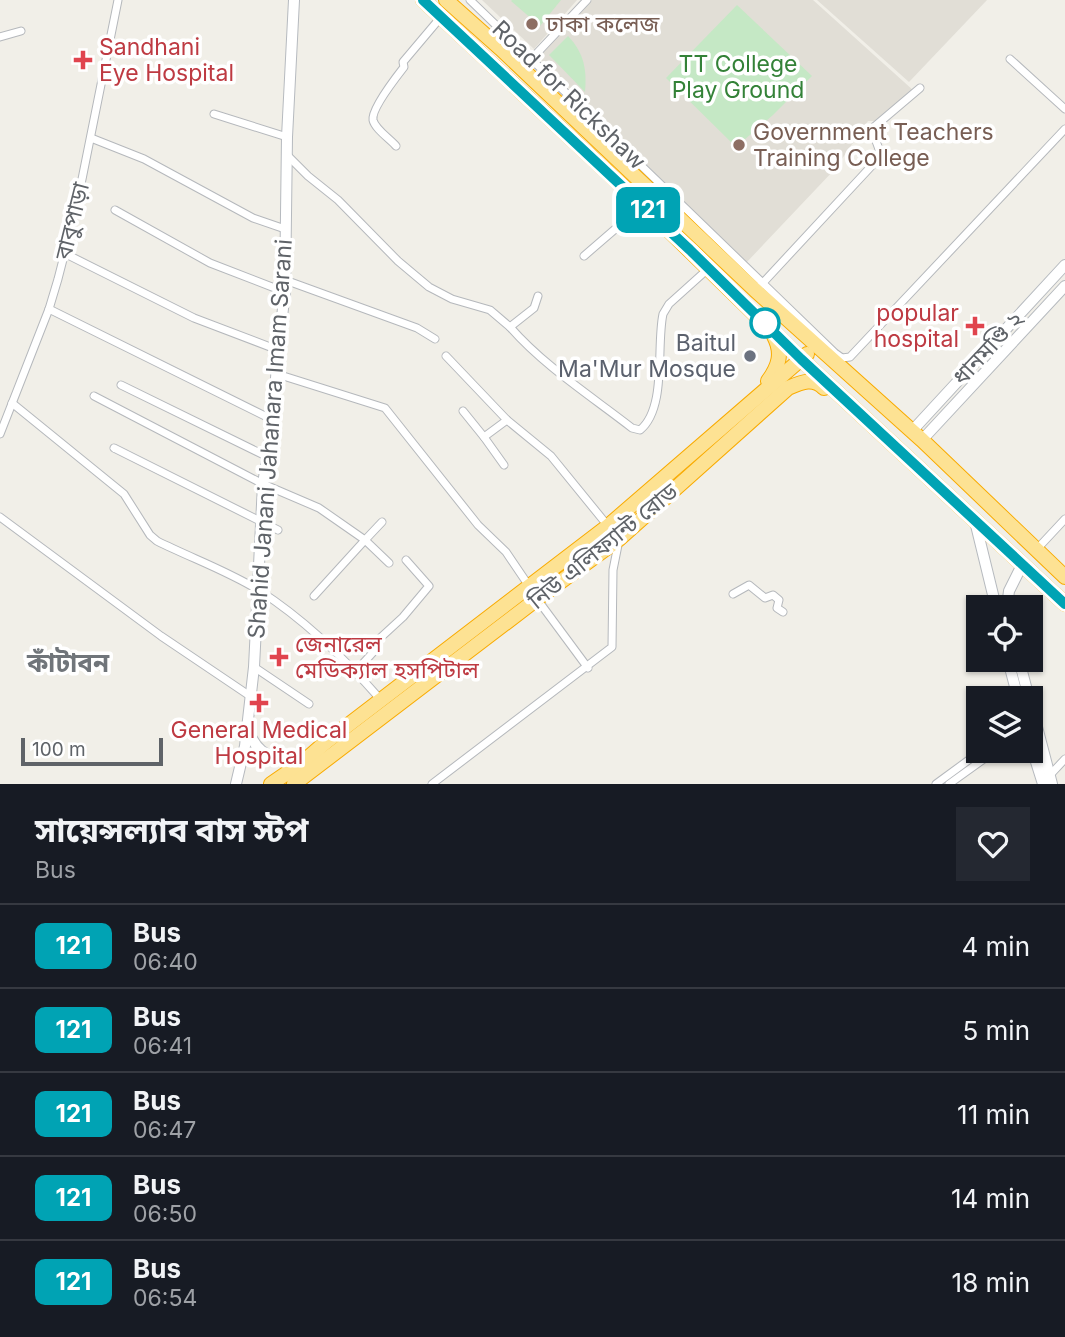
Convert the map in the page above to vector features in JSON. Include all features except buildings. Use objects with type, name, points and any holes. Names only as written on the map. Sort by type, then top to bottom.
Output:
[{"type":"highway","points":[[423,0],[643,205],[801,359],[1065,604]]},
{"type":"highway","points":[[446,0],[527,63],[759,287],[815,345],[917,436],[1065,577]]},
{"type":"highway","points":[[511,82],[527,63]]},
{"type":"highway","points":[[744,408],[776,370],[780,349],[771,329]]},
{"type":"highway","name":"নিউ এলিফ্যান্ট রোড","points":[[294,784],[533,592],[815,345]]},
{"type":"highway","name":"নিউ এলিফ্যান্ট রোড","points":[[271,784],[381,700],[533,592],[619,539],[789,388],[805,382],[818,382],[889,447],[906,455]]},
{"type":"highway","points":[[1022,565],[1036,550]]},
{"type":"street","name":"বাবুপাড়া","points":[[0,434],[49,309],[91,138],[118,0]]},
{"type":"street","name":"Shahid Janani Jahanara Imam Sarani","points":[[236,784],[245,746],[254,667],[263,484],[273,420],[285,292],[287,137],[294,0]]},
{"type":"street","name":"Road for Rickshaw","points":[[470,0],[527,63]]},
{"type":"street","points":[[527,63],[587,0]]},
{"type":"street","points":[[396,146],[375,124],[375,113],[404,67],[403,62],[442,17]]},
{"type":"street","points":[[0,37],[21,32]]},
{"type":"street","points":[[1010,59],[1065,109]]},
{"type":"street","points":[[920,88],[872,130],[880,152],[878,159],[759,287],[842,358],[850,358],[1065,129]]},
{"type":"street","points":[[214,114],[287,137]]},
{"type":"street","points":[[91,138],[144,159],[253,218],[285,229]]},
{"type":"street","points":[[287,155],[429,287],[452,299],[490,310],[523,342],[632,428],[640,429],[649,421],[656,401],[663,314],[668,304],[709,268]]},
{"type":"street","points":[[584,256],[643,205]]},
{"type":"street","points":[[115,210],[210,263],[285,292]]},
{"type":"street","points":[[64,253],[194,318],[278,350]]},
{"type":"street","name":"ধানমণ্ডি ২","points":[[917,436],[1065,265]]},
{"type":"street","points":[[285,280],[417,328],[435,339]]},
{"type":"street","name":"ধানমণ্ডি ২","points":[[917,436],[1065,286]]},
{"type":"street","points":[[510,327],[534,308],[538,296]]},
{"type":"street","points":[[49,309],[273,420]]},
{"type":"street","points":[[446,356],[507,419],[551,456],[608,526]]},
{"type":"street","points":[[277,374],[385,408],[478,525],[506,552],[588,668]]},
{"type":"street","points":[[121,385],[268,457]]},
{"type":"street","points":[[94,396],[263,484],[319,508],[365,540],[389,563]]},
{"type":"street","points":[[12,403],[124,494],[150,535],[157,541],[258,590],[356,671],[381,700]]},
{"type":"street","points":[[463,411],[505,465]]},
{"type":"street","points":[[484,437],[507,419]]},
{"type":"street","points":[[114,448],[278,530]]},
{"type":"street","points":[[0,517],[161,636],[250,696]]},
{"type":"street","points":[[975,519],[993,595]]},
{"type":"street","points":[[1036,550],[1065,519]]},
{"type":"street","points":[[314,596],[382,522]]},
{"type":"street","points":[[432,784],[588,668],[612,647],[612,570],[619,539]]},
{"type":"street","points":[[356,671],[377,648],[378,640],[403,617],[429,586],[406,560]]},
{"type":"street","points":[[1008,595],[1022,565]]},
{"type":"street","points":[[733,594],[749,585],[765,598],[773,595],[779,600],[777,608],[783,612]]},
{"type":"street","points":[[254,667],[309,704]]},
{"type":"street","points":[[247,727],[251,740],[267,755],[303,762]]},
{"type":"street","points":[[1047,781],[1065,759]]},
{"type":"street","points":[[936,784],[966,762]]},
{"type":"street","points":[[1043,762],[1047,781]]},
{"type":"street","points":[[949,784],[978,763]]},
{"type":"street","points":[[1039,763],[1047,781]]},
{"type":"shaded area","name":"ঢাকা কলেজ","points":[[482,0],[577,0],[534,49]]},
{"type":"shaded area","name":"Government Teachers Training College","points":[[592,0],[813,0],[914,91],[875,121],[868,121],[835,169],[746,263],[537,56]]},
{"type":"shaded area","points":[[817,0],[987,0],[909,82]]},
{"type":"green space","points":[[512,0],[561,0],[540,26]]},
{"type":"green space","name":"TT College Play Ground","points":[[737,5],[812,76],[736,147],[666,78]]},
{"type":"green space","points":[[568,36],[578,49],[583,62],[585,92],[549,55]]},
{"type":"bus line","name":"121","points":[[423,0],[690,250],[801,359],[1065,604]]},
{"type":"place","name":"ঢাকা কলেজ","points":[[532,24]]},
{"type":"place","name":"Sandhani Eye Hospital","points":[[83,60]]},
{"type":"place","name":"Government Teachers Training College","points":[[739,145]]},
{"type":"place","name":"popular hospital","points":[[975,326]]},
{"type":"place","name":"Baitul Ma'Mur Mosque","points":[[750,356]]},
{"type":"place","name":"জেনারেল মেডিক্যাল হসপিটাল","points":[[279,657]]},
{"type":"place","name":"General Medical Hospital","points":[[259,703]]},
{"type":"district","name":"কাঁটাবন","points":[[68,662]]}]
